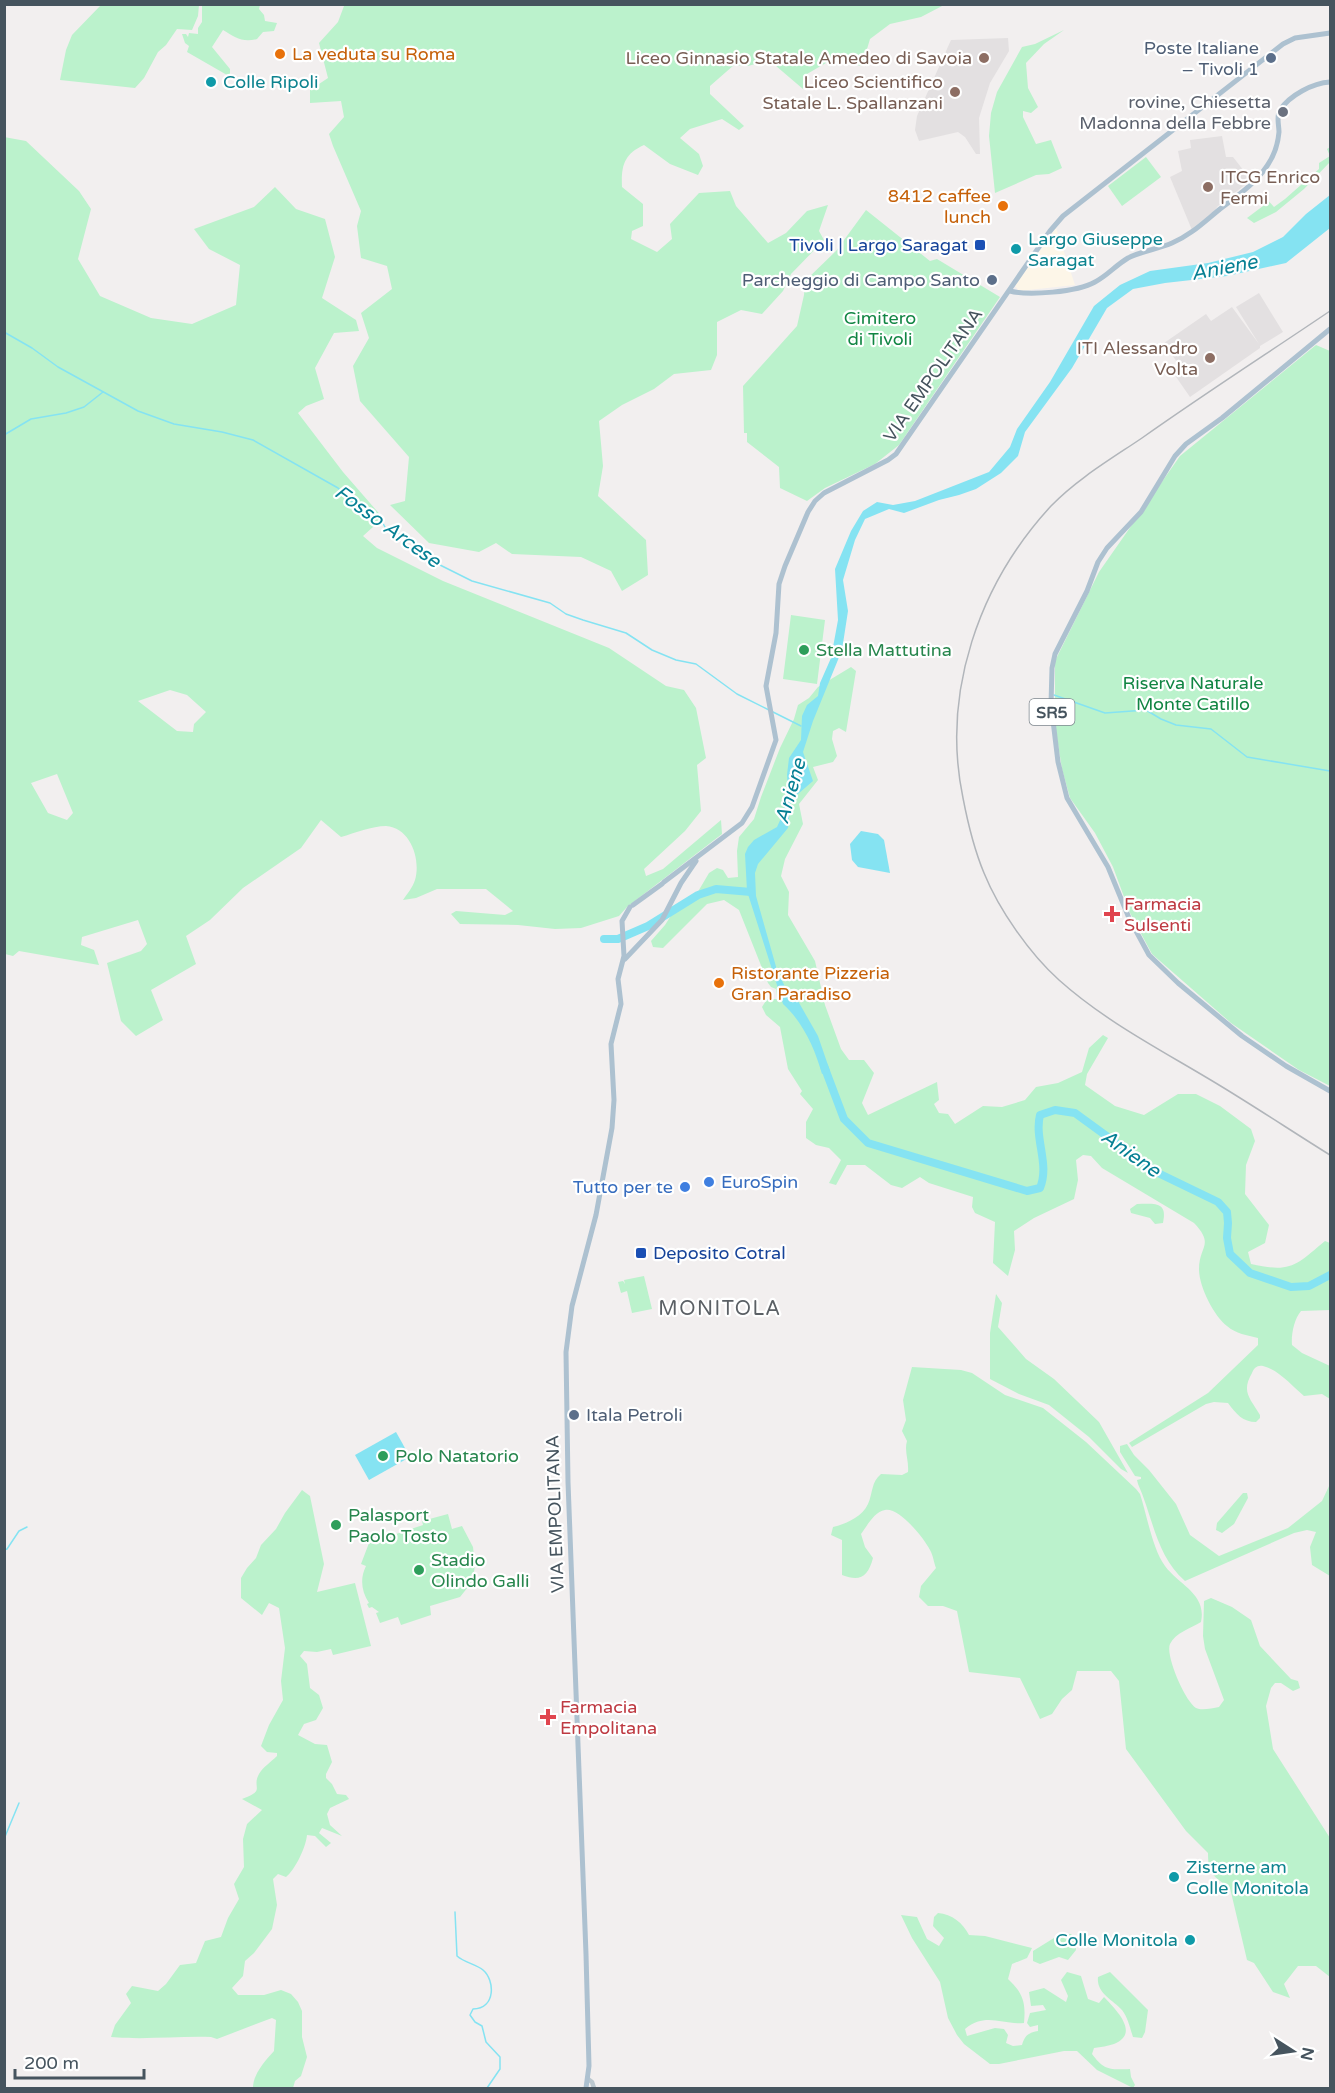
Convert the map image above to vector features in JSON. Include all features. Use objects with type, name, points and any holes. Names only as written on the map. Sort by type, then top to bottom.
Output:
[{"type":"main road","name":"VIA EMPOLITANA","points":[[586,2088],[588,2079],[586,1954],[568,1482],[566,1357],[572,1306],[597,1209],[612,1128],[614,1097],[611,1044],[621,1004],[618,976],[624,961],[622,923],[632,906],[746,819],[775,748],[776,729],[766,693],[766,684],[776,638],[778,592],[785,566],[815,501],[826,492],[894,456],[1059,219],[1282,44],[1295,38],[1330,33]]},
{"type":"main road","points":[[1010,291],[1020,293],[1087,286],[1129,258],[1172,243],[1196,230],[1250,186],[1266,168],[1277,146],[1278,116],[1281,109],[1306,88],[1317,83],[1330,82]]},
{"type":"main road","name":"SR5","points":[[1330,329],[1186,444],[1175,456],[1142,510],[1107,548],[1098,562],[1055,654],[1052,668],[1052,704],[1057,755],[1067,798],[1108,867],[1129,918],[1149,955],[1178,983],[1242,1036],[1286,1066],[1330,1091]]},
{"type":"main road","points":[[624,961],[662,920],[681,883],[701,855]]},
{"type":"main road","points":[[674,875],[680,876],[681,883]]},
{"type":"main road","points":[[624,946],[630,949],[636,948]]},
{"type":"street","points":[[588,2079],[594,2088]]},
{"type":"shaded area","points":[[1008,38],[1009,51],[990,83],[979,118],[980,154],[976,154],[965,137],[958,132],[919,141],[915,130],[917,116],[951,40]]},
{"type":"shaded area","name":"ITCG Enrico Fermi","points":[[1222,136],[1226,157],[1233,157],[1251,180],[1192,230],[1170,177],[1182,171],[1178,151],[1191,148],[1190,140]]},
{"type":"shaded area","points":[[1056,228],[1075,285],[1019,291],[1015,286]]},
{"type":"shaded area","name":"ITI Alessandro Volta","points":[[1259,293],[1283,332],[1190,397],[1174,374],[1181,368],[1164,343],[1206,314],[1211,321],[1232,307],[1259,344],[1236,307]]},
{"type":"green space","points":[[101,5],[199,5],[198,16],[192,30],[177,29],[158,52],[144,78],[135,88],[60,80],[66,50],[72,35]]},
{"type":"green space","points":[[202,5],[260,5],[259,9],[265,21],[277,23],[274,31],[263,32],[257,39],[252,40],[239,39],[223,30],[212,47],[230,69],[230,74],[227,75],[187,52],[189,46],[185,43],[182,34],[188,37],[189,33],[198,34],[198,28],[202,22]]},
{"type":"green space","points":[[346,5],[944,5],[921,17],[890,24],[870,39],[862,66],[831,60],[807,74],[803,89],[769,60],[748,66],[734,65],[710,86],[710,94],[744,126],[739,130],[722,119],[690,129],[680,138],[699,154],[703,166],[698,175],[670,164],[644,145],[632,152],[625,162],[622,187],[643,204],[643,226],[632,231],[631,239],[657,252],[672,239],[670,224],[699,193],[730,191],[736,206],[768,243],[786,233],[807,211],[828,205],[819,231],[824,240],[791,274],[783,291],[762,314],[741,310],[717,322],[717,355],[711,370],[674,374],[654,389],[622,405],[599,421],[603,466],[598,496],[646,540],[648,575],[622,591],[611,571],[581,557],[512,554],[496,543],[479,552],[429,543],[390,505],[405,501],[409,457],[360,401],[353,366],[369,338],[361,313],[392,289],[387,266],[361,258],[357,226],[361,211],[329,134],[344,117],[341,101],[310,103],[310,90],[328,78],[319,43],[338,22]]},
{"type":"green space","points":[[1064,30],[1044,44],[1026,63],[1028,88],[1038,107],[1031,113],[1023,111],[1023,117],[1036,144],[1051,140],[1062,168],[1049,174],[1036,175],[995,193],[989,136],[991,113],[997,92],[1022,47],[1035,44]]},
{"type":"green space","points":[[4,137],[26,141],[79,191],[91,209],[78,259],[100,296],[151,318],[192,324],[236,305],[240,265],[209,249],[194,229],[254,207],[275,187],[296,209],[325,219],[335,257],[322,298],[356,320],[359,331],[334,333],[315,368],[324,399],[306,406],[298,413],[343,472],[383,518],[363,536],[377,548],[443,581],[609,648],[666,686],[684,690],[696,708],[706,758],[697,765],[701,811],[685,831],[644,869],[646,876],[663,869],[721,820],[722,834],[627,907],[619,916],[581,928],[555,929],[518,925],[460,924],[451,914],[456,911],[505,915],[513,911],[486,889],[437,889],[416,898],[403,900],[414,883],[417,863],[412,846],[402,832],[395,828],[381,826],[341,837],[321,820],[301,848],[243,888],[210,920],[186,936],[196,964],[151,990],[163,1020],[136,1036],[121,1021],[107,963],[141,951],[147,944],[138,920],[82,937],[81,945],[94,950],[99,965],[19,951],[13,956],[5,954]],"holes":[[[170,690],[187,695],[206,712],[194,724],[193,732],[177,731],[138,701]],[[57,774],[73,813],[67,820],[48,813],[31,783]]]},
{"type":"green space","points":[[1330,156],[1330,162],[1304,189],[1276,212],[1254,223],[1247,218],[1263,206],[1259,201],[1264,196],[1274,207],[1285,199],[1319,169],[1319,163]]},
{"type":"green space","points":[[1146,157],[1161,177],[1122,206],[1108,186]]},
{"type":"green space","name":"Cimitero di Tivoli","points":[[866,210],[930,261],[937,259],[1000,297],[899,445],[875,464],[825,488],[807,501],[780,488],[779,467],[747,442],[747,433],[744,433],[743,386],[797,326],[805,281],[836,251]]},
{"type":"green space","name":"Riserva Naturale Monte Catillo","points":[[1316,345],[1330,351],[1330,1086],[1299,1070],[1231,1023],[1152,954],[1130,913],[1113,867],[1095,833],[1070,798],[1062,769],[1055,725],[1055,661],[1099,572],[1180,456]]},
{"type":"green space","name":"Stella Mattutina","points":[[791,615],[825,620],[817,684],[783,679]]},
{"type":"green space","points":[[851,667],[856,671],[846,732],[839,728],[833,731],[832,739],[837,756],[833,762],[813,767],[818,780],[799,804],[803,824],[785,859],[781,876],[789,892],[788,915],[815,961],[825,1005],[841,1049],[849,1060],[864,1060],[874,1073],[862,1103],[868,1115],[937,1082],[939,1100],[934,1104],[939,1113],[948,1114],[955,1124],[983,1106],[1002,1107],[1025,1100],[1036,1087],[1058,1083],[1082,1072],[1089,1048],[1103,1035],[1108,1038],[1087,1074],[1085,1085],[1115,1106],[1144,1115],[1178,1094],[1196,1094],[1220,1106],[1251,1129],[1255,1141],[1246,1165],[1245,1194],[1269,1225],[1265,1243],[1248,1252],[1251,1264],[1275,1268],[1292,1265],[1325,1241],[1330,1243],[1330,1310],[1301,1311],[1295,1323],[1292,1345],[1302,1353],[1330,1366],[1330,1399],[1322,1394],[1304,1396],[1274,1371],[1259,1366],[1254,1370],[1247,1385],[1248,1395],[1260,1415],[1256,1422],[1240,1417],[1228,1403],[1214,1402],[1206,1404],[1132,1447],[1129,1443],[1208,1393],[1258,1345],[1258,1338],[1230,1329],[1217,1315],[1208,1300],[1199,1269],[1205,1241],[1194,1223],[1102,1168],[1091,1156],[1083,1155],[1076,1160],[1078,1180],[1074,1199],[1034,1218],[1014,1231],[1015,1250],[1008,1276],[993,1263],[995,1222],[975,1213],[972,1207],[973,1197],[929,1183],[920,1177],[902,1188],[891,1185],[865,1165],[847,1165],[836,1185],[829,1183],[841,1160],[829,1148],[816,1145],[806,1138],[806,1122],[813,1109],[800,1094],[802,1091],[788,1069],[780,1027],[766,1015],[762,1007],[767,999],[777,999],[776,989],[768,983],[739,910],[724,900],[707,904],[663,948],[653,947],[651,941],[674,911],[696,895],[709,873],[717,868],[723,870],[728,878],[738,877],[739,837],[754,819],[798,705],[809,698],[818,687]]},
{"type":"green space","points":[[1137,1204],[1154,1204],[1161,1207],[1164,1216],[1163,1223],[1155,1224],[1150,1218],[1131,1213],[1130,1209]]},
{"type":"green space","points":[[644,1276],[652,1309],[632,1313],[627,1291],[621,1293],[618,1282],[623,1281],[625,1284],[624,1280]]},
{"type":"green space","points":[[996,1294],[1002,1303],[998,1327],[1026,1359],[1054,1379],[1099,1422],[1128,1473],[1121,1469],[1089,1437],[1049,1405],[1019,1394],[990,1379],[990,1333]]},
{"type":"green space","points":[[912,1367],[961,1370],[972,1373],[1005,1395],[1043,1408],[1086,1442],[1136,1489],[1140,1494],[1160,1559],[1200,1604],[1201,1622],[1172,1640],[1169,1650],[1177,1678],[1196,1708],[1219,1707],[1224,1700],[1205,1649],[1203,1636],[1204,1601],[1211,1598],[1232,1607],[1251,1620],[1260,1646],[1291,1679],[1298,1681],[1300,1688],[1293,1691],[1281,1683],[1275,1683],[1271,1688],[1266,1706],[1273,1749],[1330,1838],[1330,1977],[1316,1966],[1298,1966],[1284,1984],[1290,1998],[1273,1992],[1254,1963],[1247,1960],[1230,1888],[1210,1870],[1208,1853],[1186,1831],[1126,1749],[1119,1681],[1111,1671],[1077,1671],[1072,1690],[1062,1699],[1052,1714],[1040,1719],[1020,1678],[969,1672],[957,1611],[943,1606],[928,1606],[919,1597],[921,1586],[936,1568],[931,1552],[910,1524],[891,1510],[877,1513],[861,1534],[865,1547],[873,1558],[866,1574],[858,1578],[842,1575],[842,1540],[831,1535],[833,1527],[848,1522],[862,1513],[868,1504],[875,1481],[881,1474],[902,1475],[908,1472],[907,1441],[902,1431],[906,1420],[903,1400]]},
{"type":"green space","points":[[1127,1444],[1176,1504],[1190,1535],[1219,1556],[1288,1528],[1322,1501],[1330,1484],[1330,1576],[1312,1565],[1310,1547],[1316,1532],[1307,1530],[1294,1533],[1185,1581],[1175,1571],[1161,1548],[1138,1484],[1137,1480],[1141,1477],[1135,1476],[1120,1452],[1120,1446]]},
{"type":"green space","points":[[302,1490],[310,1496],[324,1564],[317,1592],[355,1583],[371,1646],[333,1655],[331,1649],[317,1652],[304,1651],[300,1656],[307,1664],[310,1688],[319,1695],[323,1708],[316,1720],[304,1724],[298,1735],[315,1744],[327,1745],[332,1762],[326,1778],[337,1794],[346,1795],[349,1799],[330,1808],[327,1814],[330,1825],[342,1836],[322,1828],[319,1833],[331,1843],[326,1847],[315,1836],[307,1835],[302,1852],[293,1869],[286,1877],[278,1874],[273,1879],[277,1905],[272,1929],[245,1961],[243,1976],[232,1988],[238,1995],[264,1995],[281,1990],[291,1994],[302,2011],[302,2037],[307,2057],[301,2076],[295,2081],[293,2088],[253,2088],[257,2073],[274,2051],[276,2020],[272,2018],[217,2039],[211,2037],[111,2037],[115,2025],[131,2003],[126,1994],[132,1986],[158,1991],[180,1965],[196,1963],[205,1941],[221,1937],[228,1918],[239,1899],[234,1884],[244,1867],[243,1839],[247,1824],[262,1810],[242,1799],[256,1791],[259,1774],[277,1756],[277,1753],[267,1752],[261,1746],[269,1725],[283,1700],[281,1681],[285,1648],[279,1608],[269,1603],[262,1615],[241,1598],[241,1578],[256,1558],[261,1545],[276,1529]]},
{"type":"green space","points":[[1243,1493],[1247,1493],[1248,1498],[1234,1524],[1222,1533],[1216,1530],[1217,1523]]},
{"type":"green space","name":"Stadio Olindo Galli","points":[[448,1514],[452,1529],[462,1526],[473,1547],[475,1566],[472,1582],[460,1597],[430,1606],[431,1615],[401,1625],[398,1617],[380,1623],[376,1613],[379,1612],[372,1607],[369,1608],[362,1585],[366,1566],[361,1564],[369,1543],[423,1525],[422,1521]]},
{"type":"green space","points":[[938,1913],[957,1920],[969,1935],[985,1936],[1032,1948],[1027,1958],[1012,1964],[1008,1979],[1022,1998],[1024,2023],[980,2021],[965,2029],[967,2036],[995,2028],[1004,2029],[1008,2035],[1006,2043],[1013,2046],[1022,2045],[1027,2035],[1038,2031],[1038,2025],[1030,2027],[1027,2023],[1030,2013],[1046,2010],[1043,2005],[1031,2006],[1029,1992],[1044,1988],[1066,2002],[1068,1996],[1061,1980],[1067,1972],[1081,1976],[1088,1999],[1099,2003],[1104,1997],[1119,2014],[1126,2027],[1122,2039],[1114,2044],[1094,2048],[1092,2054],[1108,2068],[1130,2069],[1135,2085],[1133,2088],[1097,2070],[1077,2051],[1064,2051],[990,2064],[964,2044],[948,2018],[940,1982],[912,1938],[901,1915],[917,1917],[927,1939],[939,1946],[944,1938],[933,1926],[934,1917]]},
{"type":"green space","points":[[1071,1934],[1075,1939],[1076,1950],[1068,1960],[1059,1957],[1040,1964],[1033,1961],[1033,1951],[1054,1938]]},
{"type":"green space","points":[[1110,1972],[1148,2010],[1142,2038],[1133,2037],[1122,2010],[1100,1988],[1098,1977]]},
{"type":"water","name":"Aniene","points":[[1330,195],[1330,228],[1286,263],[1227,276],[1133,289],[1107,308],[1072,368],[1025,432],[1018,456],[1001,473],[976,489],[959,495],[904,513],[889,509],[865,519],[855,540],[843,580],[848,611],[842,650],[803,752],[813,781],[791,800],[788,828],[758,864],[755,873],[756,896],[777,970],[787,991],[798,1001],[818,1036],[830,1071],[822,1074],[807,1036],[797,1019],[783,1004],[747,891],[745,854],[754,840],[777,827],[782,816],[788,792],[789,758],[801,740],[802,716],[807,705],[818,696],[820,683],[831,658],[838,620],[835,569],[851,531],[863,511],[877,502],[893,505],[915,501],[989,472],[1010,447],[1017,429],[1050,382],[1094,306],[1120,285],[1150,271],[1208,263],[1253,252],[1283,237],[1306,214]]},
{"type":"water","points":[[861,831],[878,834],[884,840],[890,873],[858,867],[852,860],[850,844]]},
{"type":"water","name":"Polo Natatorio","points":[[396,1432],[410,1457],[369,1480],[355,1455]]},
{"type":"waterway","name":"Fosso Arcese","points":[[4,332],[32,348],[58,367],[138,411],[174,424],[253,440],[338,488],[352,502],[379,516],[386,529],[404,536],[438,564],[472,581],[550,603],[566,614],[626,633],[652,650],[676,660],[696,664],[737,694],[769,710]]},
{"type":"waterway","points":[[4,435],[31,419],[66,413],[84,407],[103,392]]},
{"type":"waterway","points":[[1054,695],[1105,713],[1146,710],[1176,725],[1211,729],[1247,757],[1330,771]]},
{"type":"waterway","name":"Fosso Arcese","points":[[773,712],[801,726]]},
{"type":"waterway","points":[[604,939],[618,939],[648,926],[698,895],[716,889],[751,892]]},
{"type":"waterway","name":"Aniene","points":[[824,1066],[844,1119],[868,1143],[1027,1191],[1040,1188],[1043,1179],[1039,1133],[1040,1115],[1055,1110],[1075,1113],[1156,1172],[1218,1202],[1227,1212],[1227,1238],[1230,1254],[1250,1273],[1291,1287],[1309,1286],[1330,1275]]},
{"type":"waterway","points":[[4,1550],[19,1531],[27,1527]]},
{"type":"waterway","points":[[4,1839],[19,1803]]},
{"type":"waterway","points":[[455,1912],[457,1956],[483,1970],[490,1980],[489,1999],[481,2008],[473,2009],[470,2015],[482,2026],[486,2042],[500,2057],[500,2069],[487,2088]]},
{"type":"railway","points":[[1330,311],[1095,470],[1051,506],[1026,537],[1004,570],[986,605],[972,642],[962,680],[957,719],[958,759],[963,798],[977,855],[998,902],[1016,931],[1037,958],[1077,996],[1116,1023],[1330,1155]]},
{"type":"place","name":"La veduta su Roma","points":[[280,54]]},
{"type":"place","name":"Liceo Ginnasio Statale Amedeo di Savoia","points":[[984,58]]},
{"type":"place","name":"Poste Italiane – Tivoli 1","points":[[1271,58]]},
{"type":"place","name":"Colle Ripoli","points":[[211,82]]},
{"type":"place","name":"Liceo Scientifico Statale L. Spallanzani","points":[[955,92]]},
{"type":"place","name":"rovine, Chiesetta Madonna della Febbre","points":[[1283,112]]},
{"type":"place","name":"ITCG Enrico Fermi","points":[[1208,187]]},
{"type":"place","name":"8412 caffee lunch","points":[[1003,206]]},
{"type":"place","name":"Tivoli | Largo Saragat","points":[[980,245]]},
{"type":"place","name":"Largo Giuseppe Saragat","points":[[1016,249]]},
{"type":"place","name":"Parcheggio di Campo Santo","points":[[992,280]]},
{"type":"place","name":"ITI Alessandro Volta","points":[[1210,358]]},
{"type":"place","name":"Stella Mattutina","points":[[804,650]]},
{"type":"place","name":"Farmacia Sulsenti","points":[[1112,914]]},
{"type":"place","name":"Ristorante Pizzeria Gran Paradiso","points":[[719,983]]},
{"type":"place","name":"EuroSpin","points":[[709,1182]]},
{"type":"place","name":"Tutto per te","points":[[685,1187]]},
{"type":"place","name":"Deposito Cotral","points":[[641,1253]]},
{"type":"place","name":"Itala Petroli","points":[[574,1415]]},
{"type":"place","name":"Polo Natatorio","points":[[383,1456]]},
{"type":"place","name":"Palasport Paolo Tosto","points":[[336,1525]]},
{"type":"place","name":"Stadio Olindo Galli","points":[[419,1570]]},
{"type":"place","name":"Farmacia Empolitana","points":[[548,1717]]},
{"type":"place","name":"Zisterne am Colle Monitola","points":[[1174,1877]]},
{"type":"place","name":"Colle Monitola","points":[[1190,1940]]},
{"type":"district","name":"MONITOLA","points":[[720,1308]]}]
